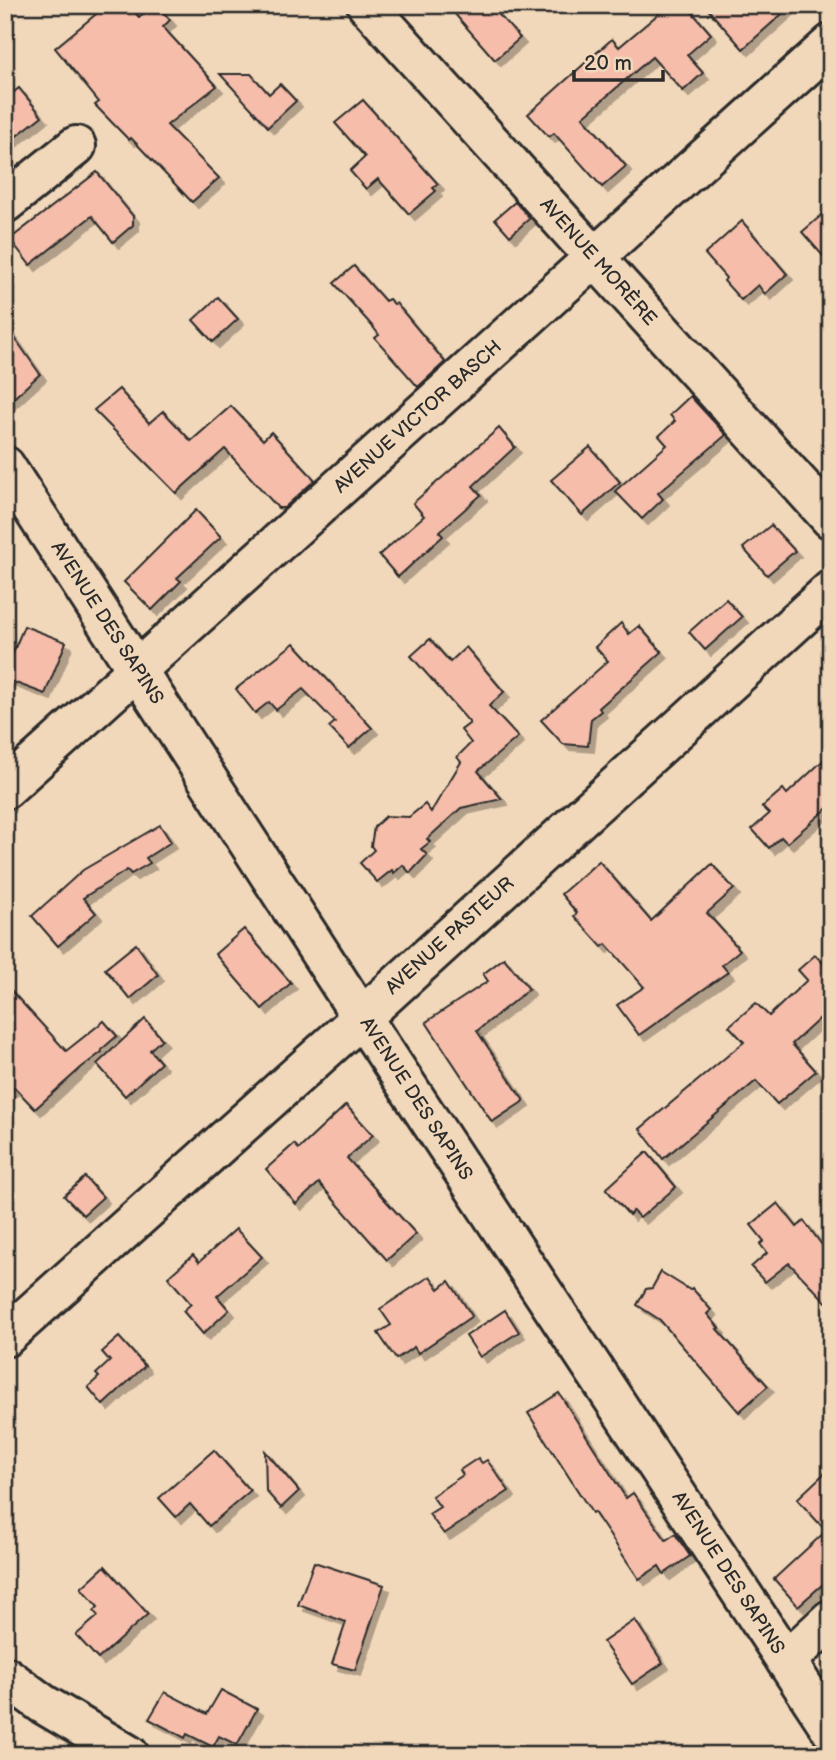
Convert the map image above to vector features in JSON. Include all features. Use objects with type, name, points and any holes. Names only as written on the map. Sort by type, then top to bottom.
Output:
[{"type":"street","name":"AVENUE MORÈRE","points":[[367,5],[831,519]]},
{"type":"street","name":"AVENUE VICTOR BASCH","points":[[5,789],[831,44]]},
{"type":"street","points":[[5,203],[76,146]]},
{"type":"street","name":"AVENUE DES SAPINS","points":[[5,466],[362,1017],[831,1729]]},
{"type":"street","name":"AVENUE PASTEUR","points":[[5,1336],[362,1017],[831,590]]},
{"type":"street","points":[[786,1661],[831,1619]]},
{"type":"street","points":[[5,1676],[43,1704],[129,1755]]},
{"type":"building","points":[[107,5],[128,5],[139,17],[153,5],[157,5],[170,20],[163,27],[217,86],[167,125],[219,178],[192,202],[131,138],[129,140],[95,105],[99,102],[55,48]]},
{"type":"building","points":[[447,5],[490,5],[520,38],[495,60]]},
{"type":"building","points":[[669,5],[686,5],[711,34],[687,55],[703,73],[683,91],[652,57],[583,117],[626,166],[602,187],[554,133],[549,137],[528,114],[612,39],[619,47]]},
{"type":"building","points":[[704,5],[792,5],[743,49]]},
{"type":"building","points":[[220,74],[251,74],[269,94],[280,84],[296,101],[268,127]]},
{"type":"building","points":[[19,88],[42,116],[5,145],[5,99]]},
{"type":"building","points":[[363,100],[438,184],[433,188],[436,191],[409,214],[378,179],[366,189],[350,171],[365,157],[335,123]]},
{"type":"building","points":[[97,172],[133,216],[133,225],[113,242],[92,216],[30,265],[10,239]]},
{"type":"building","points":[[515,202],[530,218],[510,236],[495,219]]},
{"type":"building","points":[[831,207],[831,265],[802,232]]},
{"type":"building","points":[[742,221],[787,274],[765,294],[758,285],[741,300],[705,254]]},
{"type":"building","points":[[354,266],[385,301],[389,299],[396,303],[445,362],[418,387],[375,338],[379,335],[373,327],[334,283]]},
{"type":"building","points":[[218,297],[238,319],[213,342],[193,320]]},
{"type":"building","points":[[5,324],[40,374],[5,406]]},
{"type":"building","points":[[119,389],[149,423],[163,411],[191,441],[231,406],[263,440],[271,432],[315,480],[284,508],[278,508],[225,449],[176,493],[94,410]]},
{"type":"building","points":[[690,396],[726,435],[658,493],[663,499],[642,519],[615,491],[667,445],[659,436],[675,421],[670,415]]},
{"type":"building","points":[[499,428],[515,447],[473,486],[481,495],[439,532],[443,536],[398,577],[379,555],[424,516],[413,503]]},
{"type":"building","points":[[590,447],[620,482],[582,515],[551,480]]},
{"type":"building","points":[[196,510],[221,537],[177,578],[181,581],[152,610],[124,582]]},
{"type":"building","points":[[771,525],[795,551],[767,575],[743,548]]},
{"type":"building","points":[[726,599],[742,617],[705,650],[689,632]]},
{"type":"building","points":[[621,623],[629,634],[639,626],[662,652],[599,708],[601,711],[591,719],[588,746],[563,744],[541,720],[608,661],[595,647]]},
{"type":"building","points":[[24,626],[66,642],[45,694],[5,679],[5,672]]},
{"type":"building","points":[[430,639],[450,662],[466,647],[504,692],[489,706],[518,737],[478,771],[502,799],[461,808],[427,839],[430,842],[421,849],[427,855],[410,873],[403,865],[377,882],[360,863],[374,850],[371,846],[374,827],[386,816],[409,817],[425,804],[431,812],[461,762],[457,757],[471,743],[461,730],[470,723],[411,656]]},
{"type":"building","points":[[294,643],[372,728],[349,748],[329,727],[335,722],[303,689],[276,710],[269,702],[255,713],[236,689]]},
{"type":"building","points":[[831,753],[831,805],[787,843],[781,837],[769,848],[752,829],[769,814],[762,807],[783,789],[787,794]]},
{"type":"building","points":[[160,825],[171,842],[146,858],[150,863],[131,874],[127,870],[83,898],[96,913],[58,946],[32,916],[83,870]]},
{"type":"building","points":[[599,861],[651,921],[712,864],[734,889],[707,913],[740,950],[722,965],[728,972],[639,1035],[617,1005],[644,987],[606,944],[602,947],[574,916],[577,913],[561,894]]},
{"type":"building","points":[[244,929],[291,983],[262,1009],[215,954]]},
{"type":"building","points":[[136,944],[158,975],[130,999],[105,969]]},
{"type":"building","points":[[815,955],[824,964],[831,958],[831,1008],[792,1044],[816,1071],[777,1104],[756,1081],[663,1159],[640,1129],[744,1042],[729,1026],[756,1003],[769,1016],[807,980],[798,970]]},
{"type":"building","points":[[504,958],[529,989],[477,1031],[524,1101],[492,1122],[426,1022],[488,981],[483,974]]},
{"type":"building","points":[[5,984],[66,1051],[104,1021],[117,1036],[35,1109],[15,1088],[5,1092]]},
{"type":"building","points":[[145,1019],[162,1039],[150,1050],[161,1063],[125,1096],[97,1064]]},
{"type":"building","points":[[346,1105],[373,1135],[347,1158],[416,1234],[387,1260],[319,1183],[296,1204],[266,1169],[294,1144],[299,1149]]},
{"type":"building","points":[[647,1152],[676,1187],[640,1218],[633,1211],[629,1215],[606,1189]]},
{"type":"building","points":[[85,1177],[103,1197],[83,1215],[64,1196]]},
{"type":"building","points":[[778,1203],[797,1227],[804,1221],[831,1257],[831,1307],[789,1263],[765,1282],[751,1267],[767,1253],[760,1244],[764,1241],[751,1225]]},
{"type":"building","points":[[236,1229],[262,1257],[217,1296],[229,1310],[203,1334],[183,1311],[191,1304],[168,1277],[193,1255],[199,1262]]},
{"type":"building","points":[[661,1272],[690,1290],[692,1288],[711,1310],[707,1314],[719,1328],[717,1329],[768,1386],[739,1412],[660,1320],[637,1305],[646,1289],[652,1288]]},
{"type":"building","points":[[430,1276],[439,1289],[449,1281],[472,1316],[418,1353],[414,1347],[396,1359],[378,1333],[391,1325],[380,1309]]},
{"type":"building","points":[[505,1310],[519,1332],[480,1357],[466,1336]]},
{"type":"building","points":[[119,1337],[145,1366],[103,1405],[88,1387],[99,1377],[96,1374],[110,1361],[102,1352]]},
{"type":"building","points":[[559,1393],[626,1498],[633,1493],[666,1540],[675,1534],[690,1556],[664,1574],[659,1566],[639,1579],[594,1512],[592,1513],[528,1413]]},
{"type":"building","points":[[214,1450],[250,1491],[209,1526],[190,1504],[176,1517],[159,1498]]},
{"type":"building","points":[[265,1451],[299,1491],[281,1508],[266,1491]]},
{"type":"building","points":[[478,1458],[482,1463],[487,1460],[509,1491],[444,1534],[429,1514],[440,1507],[432,1496],[463,1475],[460,1470]]},
{"type":"building","points":[[831,1467],[831,1577],[798,1606],[774,1579],[826,1531],[797,1499]]},
{"type":"building","points":[[314,1562],[384,1585],[355,1670],[332,1664],[346,1622],[298,1605]]},
{"type":"building","points":[[105,1566],[148,1614],[98,1659],[76,1635],[98,1616],[94,1611],[98,1607],[81,1588]]},
{"type":"building","points":[[635,1620],[663,1663],[632,1684],[603,1642]]},
{"type":"building","points":[[221,1690],[257,1709],[237,1745],[219,1736],[213,1747],[187,1734],[185,1738],[149,1719],[165,1692],[207,1714]]}]
